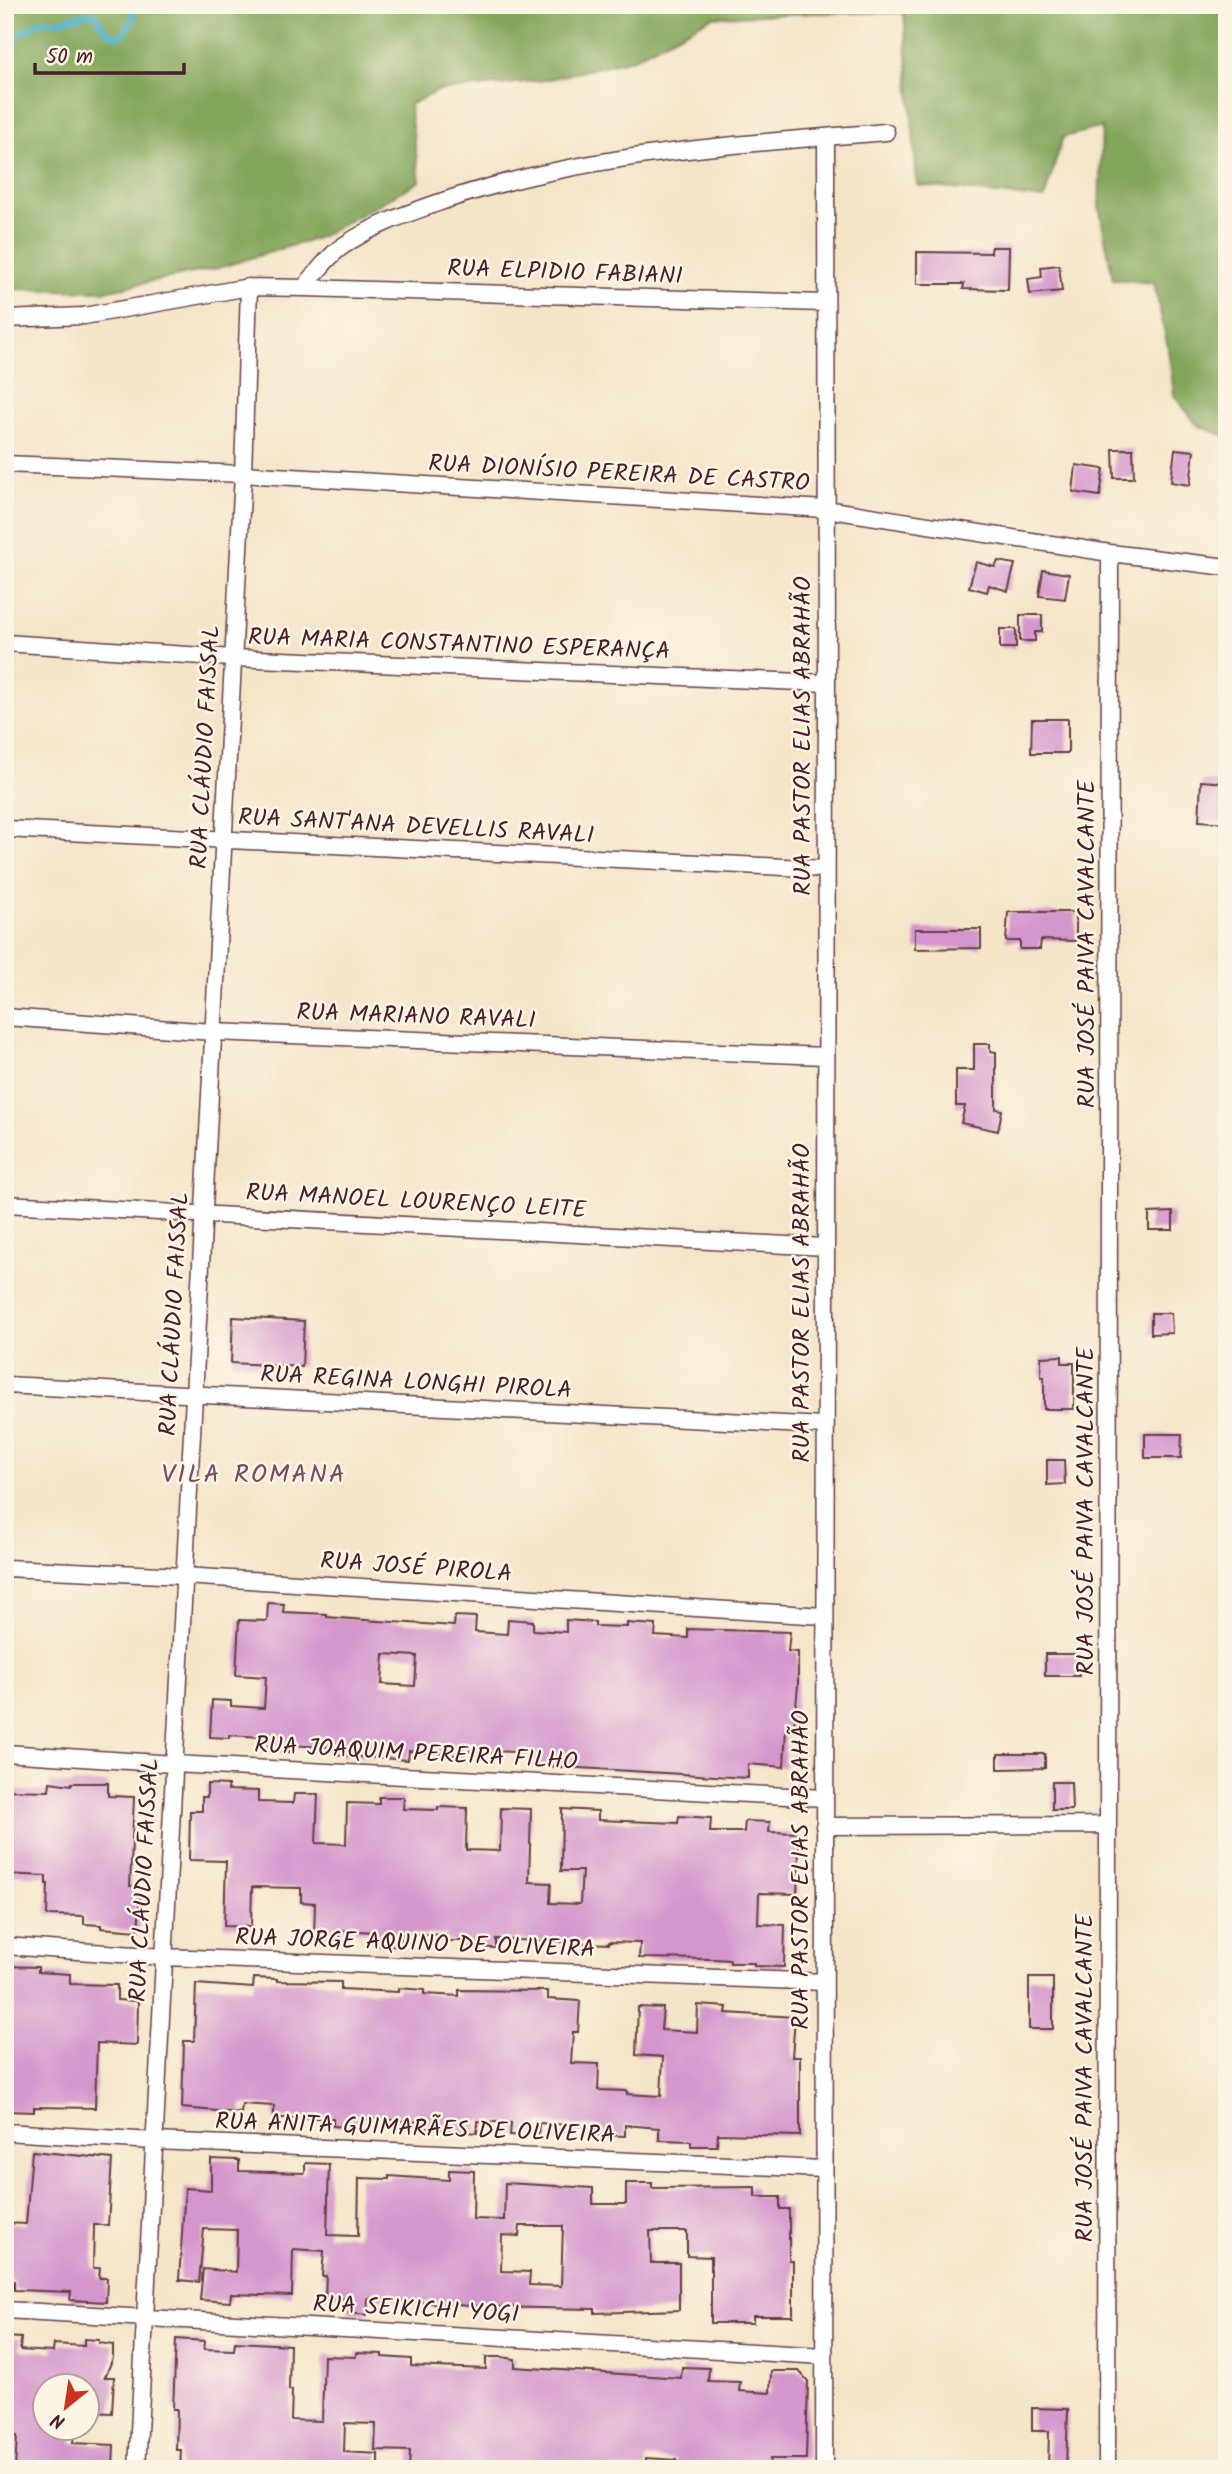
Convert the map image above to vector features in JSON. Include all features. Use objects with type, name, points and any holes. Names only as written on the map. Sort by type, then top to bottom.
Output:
[{"type":"street","points":[[304,288],[337,250],[378,226],[408,213],[496,184],[603,160],[886,132]]},
{"type":"street","name":"RUA PASTOR ELIAS ABRAHÃO","points":[[824,2469],[827,683],[825,137]]},
{"type":"street","name":"RUA ELPIDIO FABIANI","points":[[5,319],[106,313],[249,287],[825,303]]},
{"type":"street","name":"RUA CLÁUDIO FAISSAL","points":[[137,2469],[243,474],[249,287]]},
{"type":"street","name":"RUA DIONÍSIO PEREIRA DE CASTRO","points":[[5,464],[243,474],[825,509],[1110,553],[1227,567]]},
{"type":"street","name":"RUA JOSÉ PAIVA CAVALCANTE","points":[[1107,2469],[1110,553]]},
{"type":"street","name":"RUA MARIA CONSTANTINO ESPERANÇA","points":[[5,643],[233,659],[827,683]]},
{"type":"street","name":"RUA SANT'ANA DEVELLIS RAVALI","points":[[5,829],[825,869]]},
{"type":"street","name":"RUA MARIANO RAVALI","points":[[5,1017],[213,1032],[825,1056]]},
{"type":"street","name":"RUA MANOEL LOURENÇO LEITE","points":[[5,1204],[825,1247]]},
{"type":"street","name":"RUA REGINA LONGHI PIROLA","points":[[5,1385],[825,1426]]},
{"type":"street","name":"RUA JOSÉ PIROLA","points":[[5,1568],[184,1576],[824,1616]]},
{"type":"street","name":"RUA JOAQUIM PEREIRA FILHO","points":[[5,1753],[824,1798]]},
{"type":"street","points":[[824,1826],[1108,1825]]},
{"type":"street","name":"RUA JORGE AQUINO DE OLIVEIRA","points":[[5,1946],[164,1957],[824,1982]]},
{"type":"street","name":"RUA ANITA GUIMARÃES DE OLIVEIRA","points":[[5,2132],[154,2141],[824,2169]]},
{"type":"street","name":"RUA SEIKICHI YOGI","points":[[5,2310],[824,2356]]},
{"type":"green space","points":[[5,5],[1227,5],[1227,437],[1197,425],[1174,395],[1168,348],[1154,283],[1113,279],[1099,206],[1102,127],[1063,137],[1044,199],[917,185],[904,13],[712,17],[632,59],[546,80],[437,91],[409,105],[420,181],[320,237],[218,268],[104,291],[5,289]]},
{"type":"building","points":[[991,247],[1009,247],[1008,290],[963,289],[964,284],[917,284],[917,252],[991,253]]},
{"type":"building","points":[[1059,265],[1062,291],[1030,294],[1028,279],[1042,277],[1041,267]]},
{"type":"building","points":[[1113,449],[1133,449],[1134,478],[1114,478]]},
{"type":"building","points":[[1175,449],[1194,451],[1190,485],[1171,482]]},
{"type":"building","points":[[1076,465],[1104,469],[1100,496],[1073,492]]},
{"type":"building","points":[[998,561],[1015,564],[1008,591],[989,585],[987,592],[969,587],[976,562],[995,567]]},
{"type":"building","points":[[1043,570],[1069,574],[1065,599],[1039,596]]},
{"type":"building","points":[[1020,615],[1042,615],[1042,632],[1035,632],[1035,641],[1020,641]]},
{"type":"building","points":[[1000,629],[1016,629],[1016,648],[1000,648]]},
{"type":"building","points":[[1032,719],[1068,719],[1068,753],[1031,753]]},
{"type":"building","points":[[1201,781],[1227,783],[1227,823],[1199,821]]},
{"type":"building","points":[[1008,912],[1076,912],[1076,941],[1041,940],[1040,949],[1020,949],[1020,941],[1006,941]]},
{"type":"building","points":[[915,929],[981,929],[981,948],[915,949]]},
{"type":"building","points":[[974,1044],[990,1044],[990,1051],[996,1052],[996,1109],[1002,1110],[998,1131],[961,1123],[965,1106],[956,1106],[956,1070],[974,1070]]},
{"type":"building","points":[[1173,1212],[1173,1230],[1149,1230],[1149,1213]]},
{"type":"building","points":[[1151,1313],[1171,1313],[1172,1333],[1151,1334]]},
{"type":"building","points":[[233,1317],[304,1321],[302,1367],[231,1363]]},
{"type":"building","points":[[1062,1356],[1062,1363],[1074,1363],[1074,1409],[1044,1409],[1041,1357]]},
{"type":"building","points":[[1145,1434],[1182,1434],[1181,1458],[1145,1458]]},
{"type":"building","points":[[1047,1460],[1064,1460],[1065,1484],[1047,1485]]},
{"type":"building","points":[[268,1603],[284,1604],[283,1612],[327,1614],[327,1617],[378,1621],[454,1626],[455,1616],[476,1617],[475,1632],[507,1634],[508,1619],[533,1621],[533,1630],[566,1632],[566,1620],[595,1622],[595,1626],[627,1627],[627,1623],[656,1625],[655,1636],[688,1638],[688,1629],[790,1632],[788,1651],[798,1652],[794,1728],[786,1727],[784,1767],[748,1764],[748,1778],[530,1765],[531,1753],[495,1751],[465,1751],[465,1756],[409,1751],[408,1760],[339,1755],[339,1748],[290,1745],[290,1752],[262,1751],[262,1737],[210,1737],[212,1700],[231,1701],[231,1706],[264,1708],[266,1677],[236,1675],[239,1620],[267,1621]],"holes":[[[384,1654],[417,1656],[415,1686],[382,1684]]]},
{"type":"building","points":[[1045,1654],[1078,1654],[1079,1676],[1045,1676]]},
{"type":"building","points":[[998,1754],[1045,1754],[1045,1768],[998,1769]]},
{"type":"building","points":[[50,1782],[71,1785],[108,1783],[108,1796],[134,1797],[130,1886],[141,1887],[138,1931],[84,1924],[84,1916],[47,1915],[46,1876],[5,1874],[5,1790],[49,1791]]},
{"type":"building","points":[[1052,1782],[1071,1782],[1072,1810],[1052,1810]]},
{"type":"building","points":[[207,1784],[228,1785],[228,1790],[258,1791],[258,1802],[293,1803],[294,1794],[318,1794],[316,1843],[346,1844],[347,1803],[379,1804],[379,1797],[404,1797],[403,1809],[467,1808],[466,1850],[500,1851],[501,1808],[531,1809],[529,1882],[551,1883],[550,1903],[580,1904],[582,1871],[561,1871],[562,1809],[598,1811],[598,1820],[678,1823],[679,1816],[711,1818],[710,1832],[744,1832],[745,1821],[770,1822],[769,1832],[800,1833],[797,1894],[759,1893],[758,1924],[785,1925],[784,1967],[754,1966],[754,1963],[730,1963],[730,1960],[714,1959],[639,1958],[640,1943],[496,1939],[496,1948],[464,1947],[464,1941],[446,1941],[446,1935],[401,1934],[401,1946],[375,1945],[375,1932],[340,1930],[339,1939],[314,1938],[315,1903],[301,1902],[301,1888],[252,1887],[251,1927],[224,1926],[226,1861],[189,1860],[190,1811],[202,1811],[202,1797],[207,1797]]},
{"type":"building","points":[[5,1966],[38,1967],[38,1972],[70,1974],[70,1984],[117,1985],[117,2000],[138,2001],[137,2045],[97,2043],[95,2108],[34,2107],[34,2112],[5,2111]]},
{"type":"building","points":[[254,1978],[341,1982],[341,1989],[398,1992],[398,1988],[424,1990],[424,1994],[459,1996],[459,1990],[548,1991],[548,1999],[580,2001],[578,2032],[573,2032],[571,2063],[599,2064],[598,2090],[627,2091],[627,2094],[661,2096],[663,2057],[636,2055],[638,2007],[663,2008],[661,2030],[697,2032],[698,2005],[727,2007],[726,2013],[795,2017],[792,2057],[800,2057],[800,2136],[718,2134],[717,2146],[691,2146],[691,2141],[659,2140],[659,2128],[625,2125],[625,2136],[599,2135],[599,2127],[539,2123],[538,2137],[510,2135],[511,2123],[478,2121],[477,2133],[419,2127],[419,2122],[362,2118],[361,2128],[333,2126],[333,2118],[274,2118],[274,2106],[242,2104],[241,2113],[182,2108],[184,2041],[194,2041],[196,1984],[253,1988]]},
{"type":"building","points":[[1029,1978],[1053,1978],[1053,2029],[1029,2029]]},
{"type":"building","points":[[32,2151],[112,2159],[108,2225],[94,2225],[93,2268],[100,2268],[99,2278],[107,2278],[106,2302],[70,2300],[71,2292],[14,2290],[14,2281],[5,2280],[5,2223],[26,2224]]},
{"type":"building","points":[[211,2159],[239,2160],[239,2171],[305,2173],[305,2163],[329,2164],[327,2235],[358,2236],[359,2178],[389,2179],[389,2176],[449,2180],[449,2170],[474,2171],[473,2219],[504,2220],[505,2183],[593,2188],[593,2204],[626,2204],[626,2183],[652,2183],[652,2188],[755,2187],[755,2197],[780,2197],[780,2209],[789,2209],[793,2316],[753,2316],[753,2323],[711,2323],[711,2257],[687,2256],[687,2231],[650,2231],[651,2263],[679,2263],[679,2310],[595,2313],[595,2309],[483,2307],[368,2298],[367,2315],[349,2313],[350,2299],[325,2297],[326,2276],[322,2276],[324,2251],[293,2249],[292,2296],[231,2294],[230,2302],[200,2300],[203,2269],[236,2272],[237,2230],[204,2229],[199,2282],[179,2280],[185,2188],[211,2190]],"holes":[[[520,2226],[563,2226],[561,2286],[529,2285],[530,2272],[501,2271],[502,2235],[519,2236]]]},
{"type":"building","points":[[5,2337],[21,2338],[20,2350],[53,2352],[54,2344],[84,2346],[84,2339],[113,2345],[113,2358],[105,2377],[114,2377],[112,2413],[102,2413],[102,2372],[32,2372],[32,2442],[114,2445],[113,2469],[15,2469],[17,2436],[5,2436]]},
{"type":"building","points":[[176,2339],[205,2341],[204,2349],[234,2350],[235,2342],[290,2345],[291,2420],[322,2421],[324,2356],[356,2357],[356,2353],[382,2354],[382,2357],[411,2359],[411,2366],[486,2369],[486,2357],[502,2357],[515,2359],[515,2367],[681,2378],[682,2367],[709,2368],[708,2381],[740,2382],[739,2391],[770,2393],[771,2371],[799,2371],[808,2381],[806,2459],[770,2459],[770,2469],[675,2469],[676,2460],[646,2458],[646,2469],[409,2469],[410,2451],[375,2450],[376,2424],[345,2423],[344,2452],[378,2454],[378,2469],[180,2469],[181,2450],[176,2450],[177,2409],[173,2409]]},
{"type":"building","points":[[1032,2408],[1068,2409],[1066,2469],[1048,2469],[1049,2431],[1032,2431]]},
{"type":"waterway","points":[[5,43],[43,20],[55,22],[90,13],[95,14],[109,33],[122,36],[133,18],[133,5]]},
{"type":"district","name":"VILA ROMANA","points":[[254,1475]]}]
